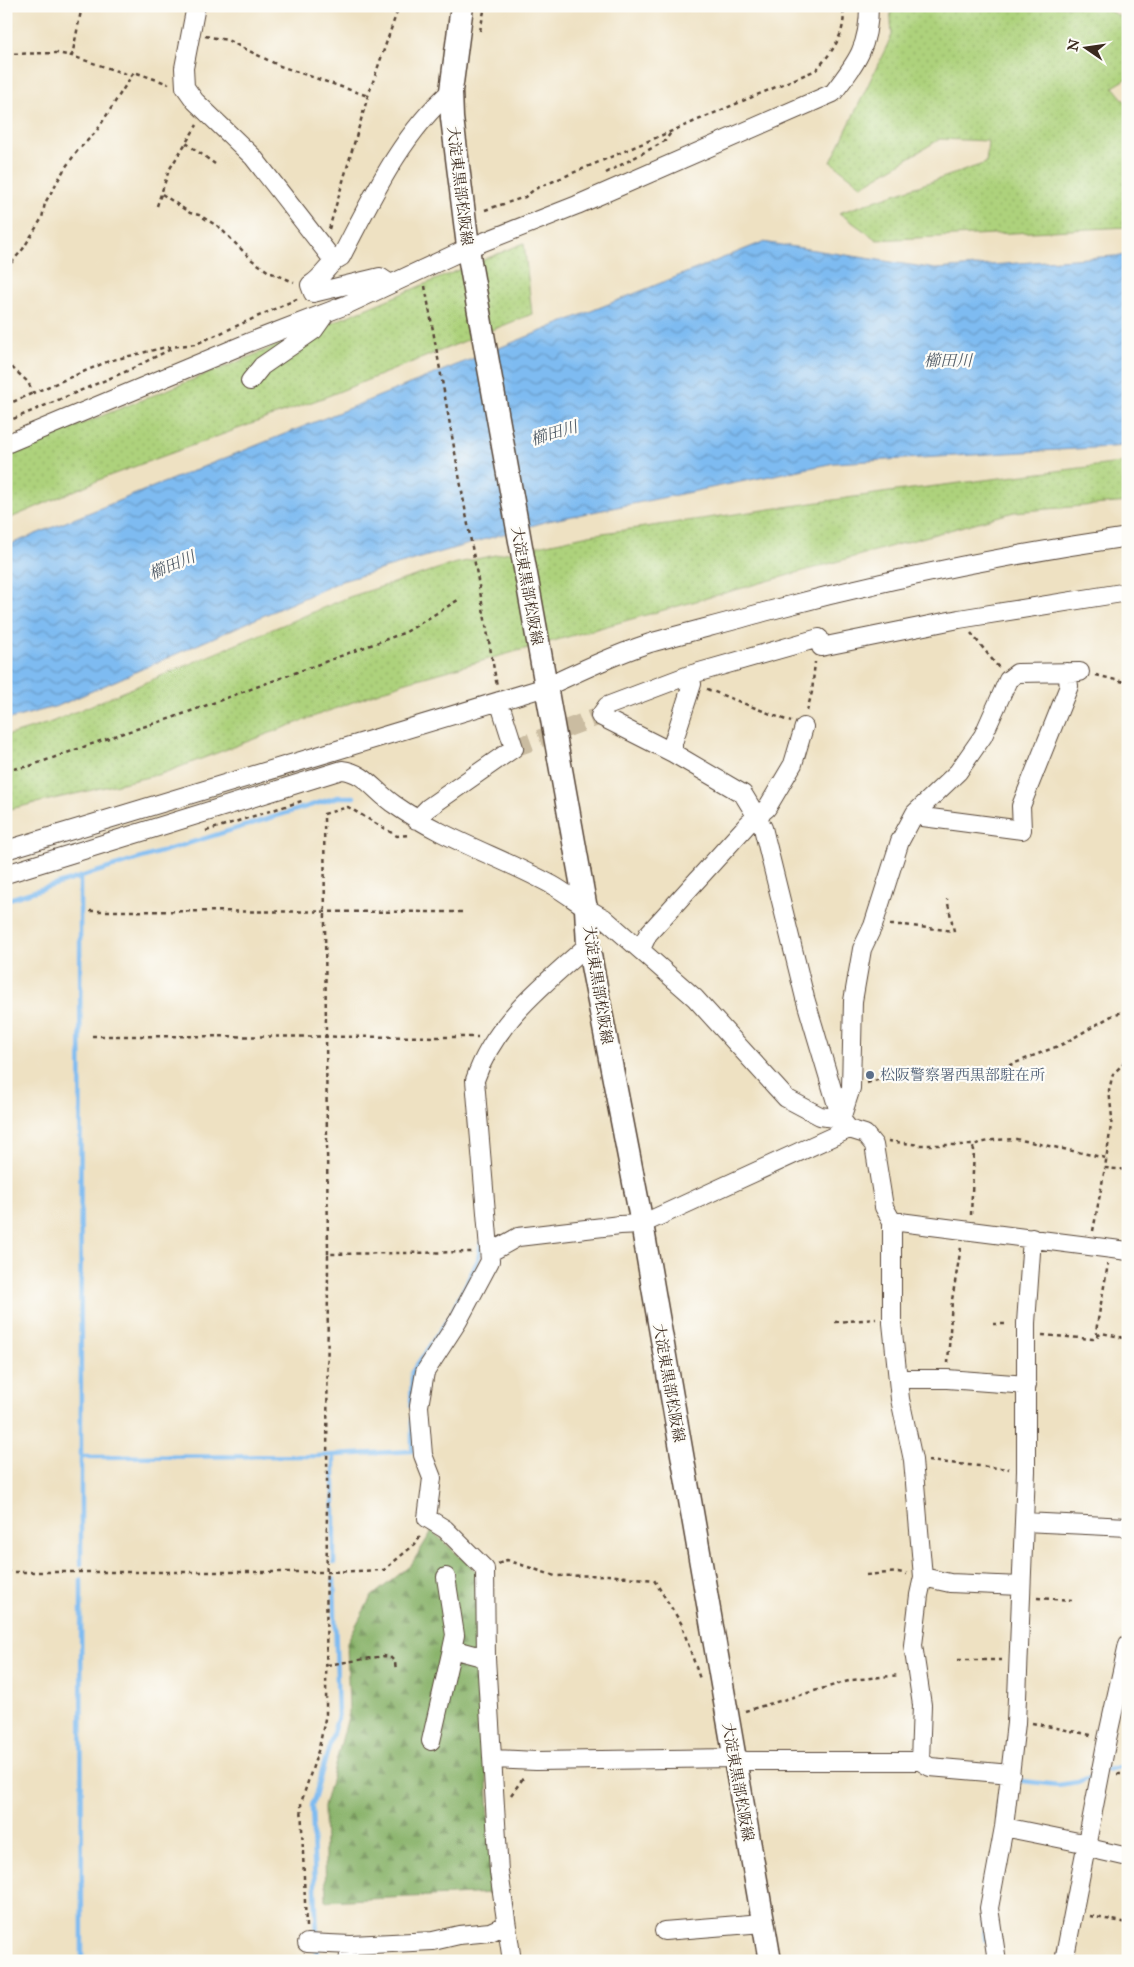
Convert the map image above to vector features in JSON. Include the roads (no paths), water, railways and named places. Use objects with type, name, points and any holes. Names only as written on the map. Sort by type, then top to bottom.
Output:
[{"type":"main road","name":"大淀東黒部松阪線","points":[[462,6],[451,91],[455,152],[469,255],[586,909],[588,945],[641,1218],[770,1961]]},
{"type":"street","points":[[196,6],[184,68],[185,87],[205,111],[253,157],[333,260]]},
{"type":"street","points":[[6,444],[250,342],[326,313],[389,283],[469,255],[577,205],[832,93],[859,59],[869,27],[868,6]]},
{"type":"street","points":[[389,283],[380,277],[313,293],[310,286],[321,279],[333,260],[341,257],[392,161],[434,106],[451,91]]},
{"type":"street","points":[[250,381],[262,366],[314,330],[326,313]]},
{"type":"street","points":[[6,850],[544,682],[649,644],[828,595],[1071,545],[1128,538]]},
{"type":"street","points":[[852,1128],[805,998],[763,828],[742,794],[673,752],[600,716],[607,706],[819,638],[821,647],[959,619],[1128,592]]},
{"type":"street","points":[[852,1128],[853,1001],[862,950],[873,926],[900,842],[915,813],[958,772],[983,736],[1008,680],[1012,676],[1017,673],[1073,672],[1021,806],[1022,830],[923,817],[915,813]]},
{"type":"street","points":[[673,752],[690,679]]},
{"type":"street","points":[[416,820],[428,808],[514,748],[499,696]]},
{"type":"street","points":[[641,949],[648,934],[756,817],[767,808],[792,764],[804,727]]},
{"type":"street","points":[[6,874],[342,770],[355,771],[392,804],[416,820],[554,886],[586,909],[604,918],[695,998],[786,1098],[820,1116],[852,1128],[874,1145],[884,1208],[892,1221],[892,1323],[900,1399],[913,1460],[923,1577],[913,1645],[922,1705],[920,1761]]},
{"type":"street","points":[[512,1961],[499,1872],[494,1760],[486,1658],[485,1569],[444,1529],[427,1518],[432,1478],[423,1455],[419,1406],[425,1372],[458,1321],[490,1261],[491,1252],[475,1080],[482,1060],[495,1037],[543,985],[588,945]]},
{"type":"street","points":[[491,1252],[518,1237],[620,1225],[641,1218],[852,1128]]},
{"type":"street","points":[[892,1221],[1092,1245],[1119,1250]]},
{"type":"street","points":[[998,1961],[989,1908],[1004,1827],[1016,1723],[1026,1471],[1026,1333],[1032,1238]]},
{"type":"street","points":[[899,1379],[1026,1385]]},
{"type":"street","points":[[1024,1522],[1128,1527]]},
{"type":"street","points":[[431,1741],[454,1635],[452,1598],[446,1577]]},
{"type":"street","points":[[923,1577],[950,1583],[1021,1592]]},
{"type":"street","points":[[1064,1961],[1088,1844],[1101,1767],[1128,1644]]},
{"type":"street","points":[[452,1649],[486,1658]]},
{"type":"street","points":[[494,1760],[536,1762],[734,1758],[746,1761],[920,1761],[930,1767],[1010,1778]]},
{"type":"street","points":[[1004,1827],[1088,1844],[1093,1849],[1128,1857]]},
{"type":"street","points":[[664,1931],[763,1923]]},
{"type":"street","points":[[307,1943],[349,1953],[433,1941],[459,1934],[490,1932],[506,1925]]},
{"type":"water","name":"櫛田川","points":[[763,242],[936,269],[1128,255],[1128,446],[834,463],[548,521],[342,581],[58,706],[6,720],[6,546]]},
{"type":"waterway","points":[[6,900],[338,797],[354,797]]},
{"type":"waterway","points":[[80,879],[81,1457],[316,1456],[412,1451],[412,1418]]},
{"type":"waterway","points":[[411,1406],[412,1372],[450,1316],[478,1260],[481,1242]]},
{"type":"waterway","points":[[334,1456],[334,1563]]},
{"type":"waterway","points":[[81,1457],[81,1564]]},
{"type":"waterway","points":[[317,1938],[312,1806],[338,1716],[334,1579]]},
{"type":"waterway","points":[[81,1580],[82,1961]]},
{"type":"waterway","points":[[1106,1770],[1128,1765]]},
{"type":"waterway","points":[[1013,1780],[1058,1785],[1078,1782],[1096,1774]]},
{"type":"waterway","points":[[983,1920],[985,1940]]},
{"type":"waterway","points":[[316,1961],[317,1948]]},
{"type":"tunnel","points":[[514,748],[600,716]]},
{"type":"place","name":"松阪警察署西黒部駐在所","points":[[870,1075]]}]
